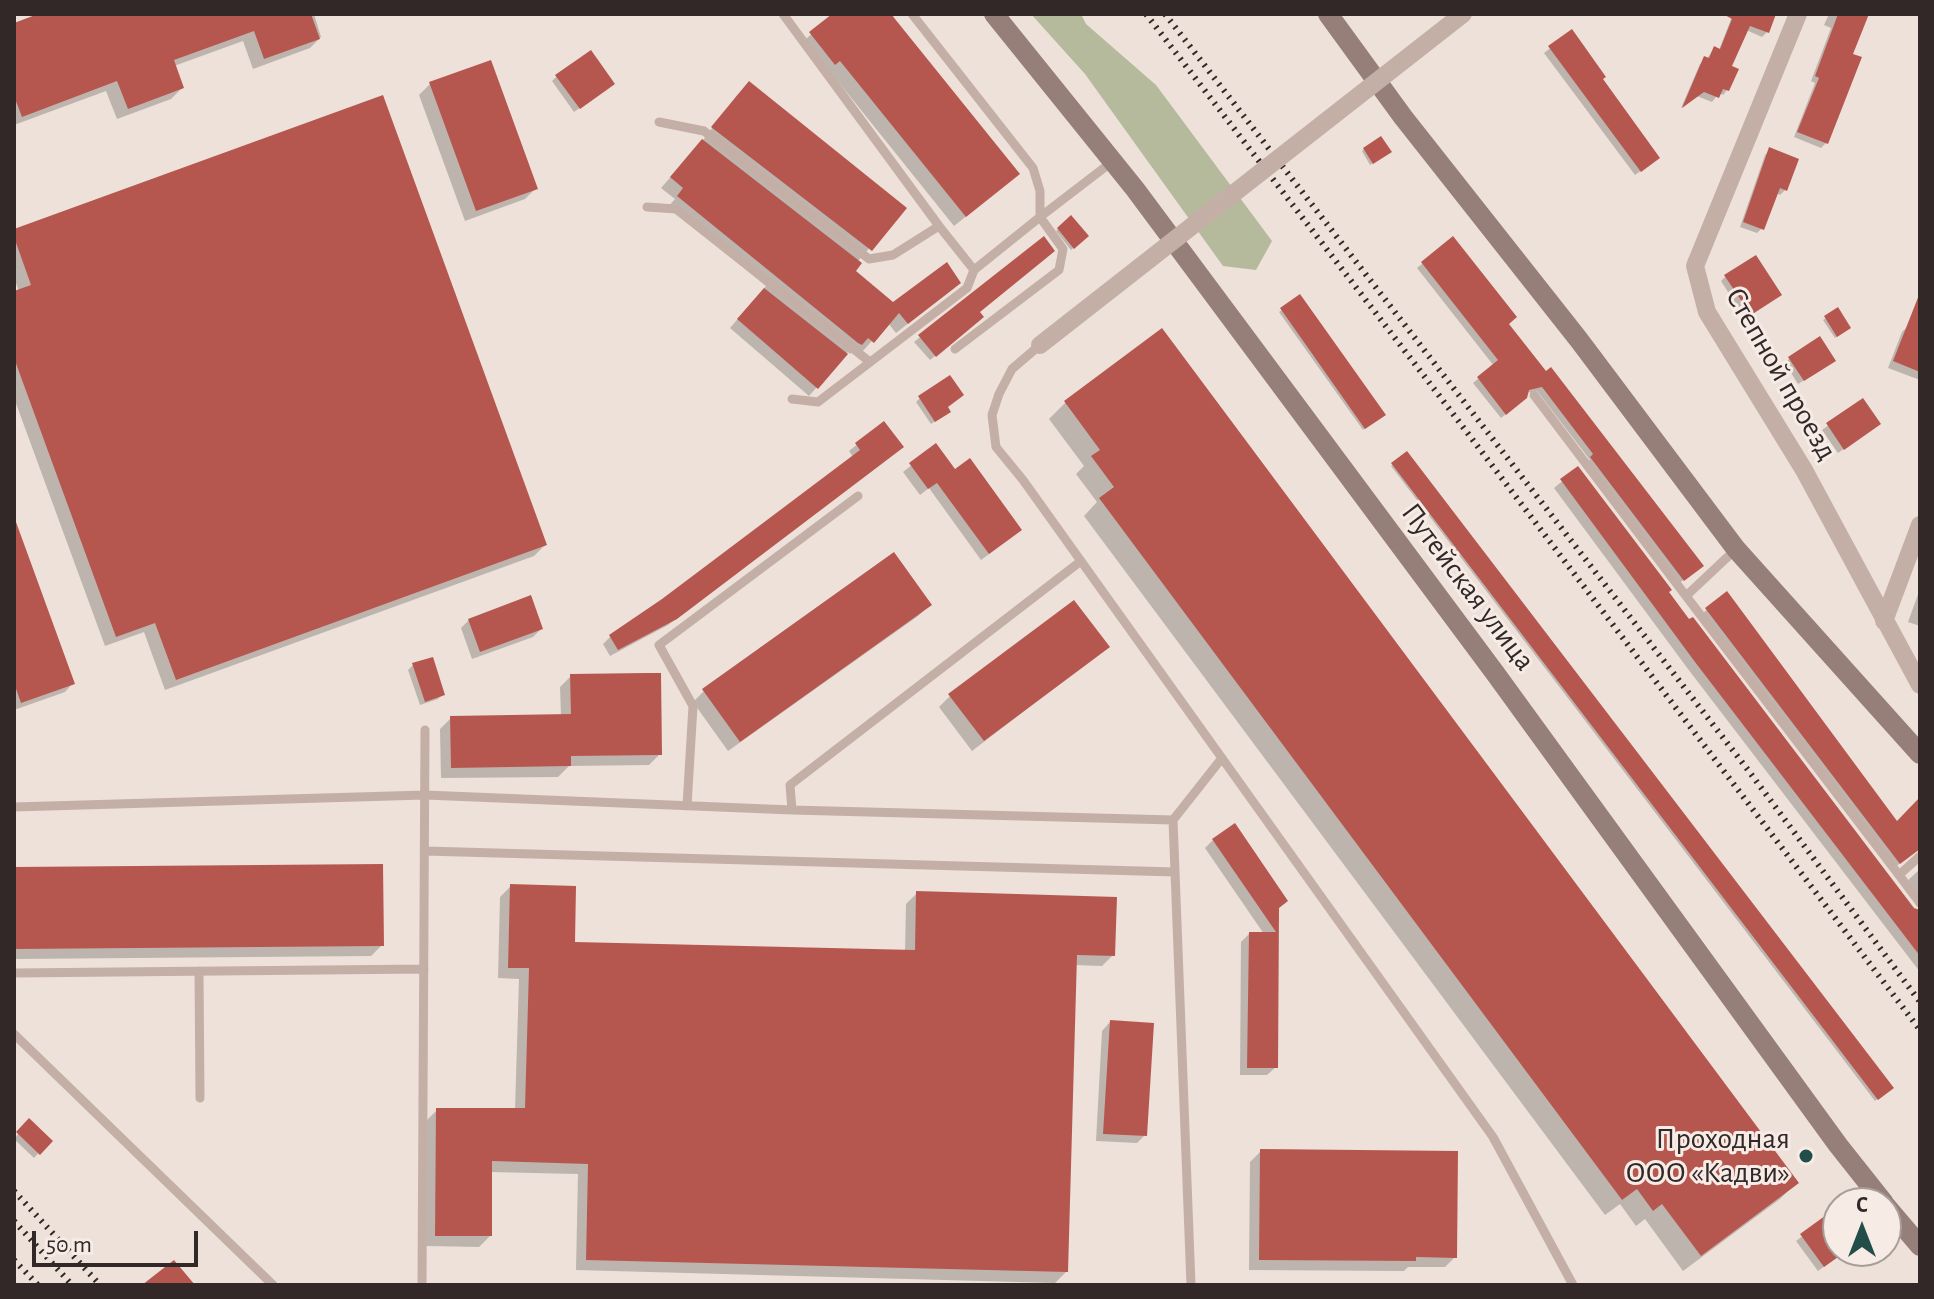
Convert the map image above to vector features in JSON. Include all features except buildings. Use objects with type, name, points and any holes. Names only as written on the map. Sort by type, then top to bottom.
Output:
[{"type":"main road","name":"Путейская улица","points":[[994,14],[1113,161],[1495,673],[1828,1132],[1872,1187]]},
{"type":"main road","points":[[1328,14],[1403,117],[1579,340],[1736,549],[1920,754]]},
{"type":"main road","name":"Путейская улица","points":[[1902,1224],[1920,1246]]},
{"type":"street","points":[[1040,345],[1463,14]]},
{"type":"street","name":"Степной проезд","points":[[1798,14],[1695,266],[1707,312],[1804,470],[1920,685]]},
{"type":"street","points":[[1884,621],[1920,525]]},
{"type":"lane","points":[[783,14],[974,270]]},
{"type":"lane","points":[[912,14],[1033,168],[1040,191],[1040,217],[1063,249],[1059,270],[955,349]]},
{"type":"lane","points":[[659,122],[704,131],[869,259],[893,255],[939,226]]},
{"type":"lane","points":[[792,399],[818,402],[967,288],[974,270],[1113,161]]},
{"type":"lane","points":[[647,207],[676,209],[870,362]]},
{"type":"lane","points":[[1040,345],[1012,369],[999,394],[992,415],[996,447],[1493,1137],[1573,1285]]},
{"type":"lane","points":[[1534,395],[1920,903]]},
{"type":"lane","points":[[687,806],[693,706],[659,645],[858,496]]},
{"type":"lane","points":[[1686,596],[1736,549]]},
{"type":"lane","points":[[792,810],[790,785],[1081,561]]},
{"type":"lane","points":[[422,1285],[425,730]]},
{"type":"lane","points":[[1191,1285],[1173,820],[1222,758]]},
{"type":"lane","points":[[14,807],[425,795],[792,810],[1173,820]]},
{"type":"lane","points":[[425,851],[1175,872]]},
{"type":"lane","points":[[1899,875],[1920,856]]},
{"type":"lane","points":[[14,973],[424,969]]},
{"type":"lane","points":[[199,971],[200,1098]]},
{"type":"lane","points":[[14,1034],[273,1285]]},
{"type":"green space","points":[[1031,14],[1081,14],[1086,24],[1156,85],[1272,241],[1256,270],[1223,266],[1085,74]]},
{"type":"railway","points":[[1146,14],[1920,1030]]},
{"type":"railway","points":[[1165,14],[1748,770],[1920,1002]]},
{"type":"railway","points":[[14,1191],[100,1285]]},
{"type":"railway","points":[[14,1221],[72,1285]]},
{"type":"railway","points":[[14,1260],[38,1285]]},
{"type":"place","name":"Проходная ООО «Кадви»","points":[[1806,1156]]}]
